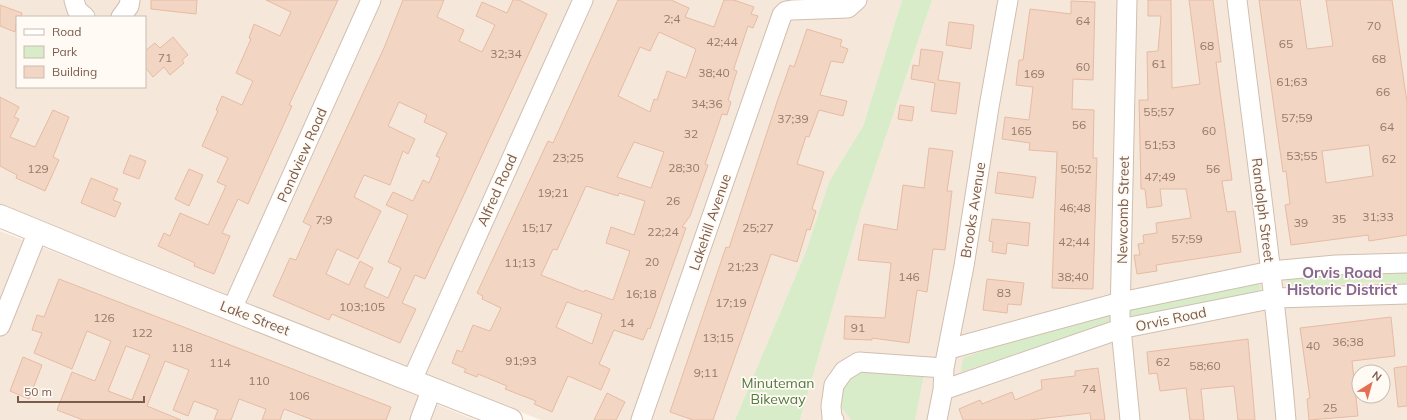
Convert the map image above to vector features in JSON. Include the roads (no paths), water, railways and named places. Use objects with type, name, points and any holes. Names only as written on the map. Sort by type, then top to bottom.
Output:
[{"type":"main road","name":"Lake Street","points":[[0,216],[511,420]]},
{"type":"street","points":[[74,0],[77,10],[84,16]]},
{"type":"street","points":[[122,16],[129,6],[130,0]]},
{"type":"street","name":"Pondview Road","points":[[232,309],[372,0]]},
{"type":"street","name":"Alfred Road","points":[[412,380],[582,0]]},
{"type":"street","name":"Lakehill Avenue","points":[[641,420],[782,15],[786,11],[848,8],[856,0]]},
{"type":"street","name":"Brooks Avenue","points":[[937,420],[943,390],[944,368],[949,349],[991,92],[1008,0]]},
{"type":"street","name":"Newcomb Street","points":[[1127,0],[1120,329],[1130,420]]},
{"type":"street","name":"Randolph Street","points":[[1237,0],[1275,298],[1286,420]]},
{"type":"street","points":[[0,326],[38,231]]},
{"type":"street","name":"Orvis Road","points":[[949,349],[1121,302],[1271,271],[1336,265],[1407,263]]},
{"type":"street","name":"Orvis Road","points":[[943,390],[1120,329],[1275,298],[1407,294]]},
{"type":"street","points":[[834,420],[832,418],[831,406],[834,385],[844,370],[859,362],[944,368]]},
{"type":"street","points":[[420,420],[432,388]]},
{"type":"district","name":"Orvis Road Historic District","points":[[1342,282]]},
{"type":"park label","name":"Minuteman Bikeway","points":[[778,392]]}]
